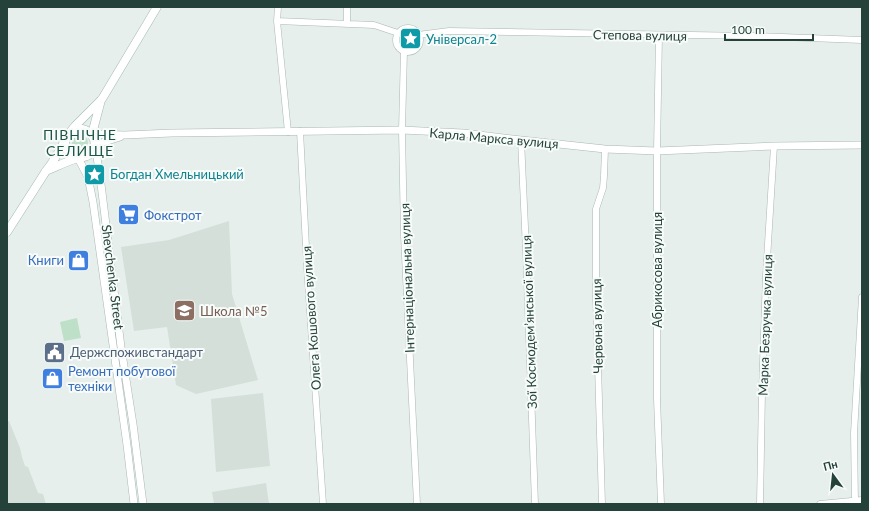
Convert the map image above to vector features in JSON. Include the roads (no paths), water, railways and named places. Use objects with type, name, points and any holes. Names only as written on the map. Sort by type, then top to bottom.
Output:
[{"type":"main road","points":[[7,232],[52,162],[68,134],[102,99],[157,7]]},
{"type":"main road","points":[[92,134],[102,99]]},
{"type":"main road","points":[[46,171],[78,158],[86,157],[92,152],[95,145],[94,137],[89,131],[82,128],[71,132]]},
{"type":"main road","points":[[65,140],[65,145],[68,152],[78,158]]},
{"type":"street","points":[[278,7],[277,21],[288,132]]},
{"type":"street","points":[[347,7],[347,24]]},
{"type":"street","points":[[277,21],[374,25],[398,33]]},
{"type":"street","points":[[405,28],[413,29],[418,35],[420,39],[418,46],[411,51],[404,51],[396,43],[398,33],[405,28]]},
{"type":"street","name":"Степова вулиця","points":[[418,35],[449,31],[752,36],[862,40]]},
{"type":"street","name":"Абрикосова вулиця","points":[[659,35],[657,151],[657,399],[661,504]]},
{"type":"street","name":"Інтернаціональна вулиця","points":[[404,51],[402,130],[404,235],[418,504]]},
{"type":"street","name":"Карла Маркса вулиця","points":[[92,134],[126,135],[402,130],[463,132],[604,149],[657,151],[774,146],[862,145]]},
{"type":"street","name":"Олега Кошового вулиця","points":[[300,132],[307,266],[323,504]]},
{"type":"street","name":"Карла Маркса вулиця","points":[[95,145],[126,135]]},
{"type":"street","name":"Зої Космодем’янської вулиця","points":[[521,140],[535,504]]},
{"type":"street","name":"Shevchenka Street","points":[[95,145],[143,504]]},
{"type":"street","name":"Марка Безручка вулиця","points":[[760,504],[765,291],[774,146]]},
{"type":"street","name":"Червона вулиця","points":[[602,504],[596,296],[596,209],[603,188],[604,149]]},
{"type":"street","name":"Shevchenka Street","points":[[78,158],[90,184],[134,504]]},
{"type":"street","points":[[855,503],[854,433],[862,297]]},
{"type":"street","points":[[117,375],[126,374]]},
{"type":"street","points":[[820,504],[855,503],[862,500]]},
{"type":"place","name":"Універсал-2","points":[[410,39]]},
{"type":"place","name":"Богдан Хмельницький","points":[[95,174]]},
{"type":"place","name":"Фокстрот","points":[[129,215]]},
{"type":"place","name":"Книги","points":[[79,260]]},
{"type":"place","name":"Школа №5","points":[[184,311]]},
{"type":"place","name":"Держспоживстандарт","points":[[54,352]]},
{"type":"place","name":"Ремонт побутової техніки","points":[[53,378]]},
{"type":"district","name":"ПІВНІЧНЕ СЕЛИЩЕ","points":[[80,142]]}]
